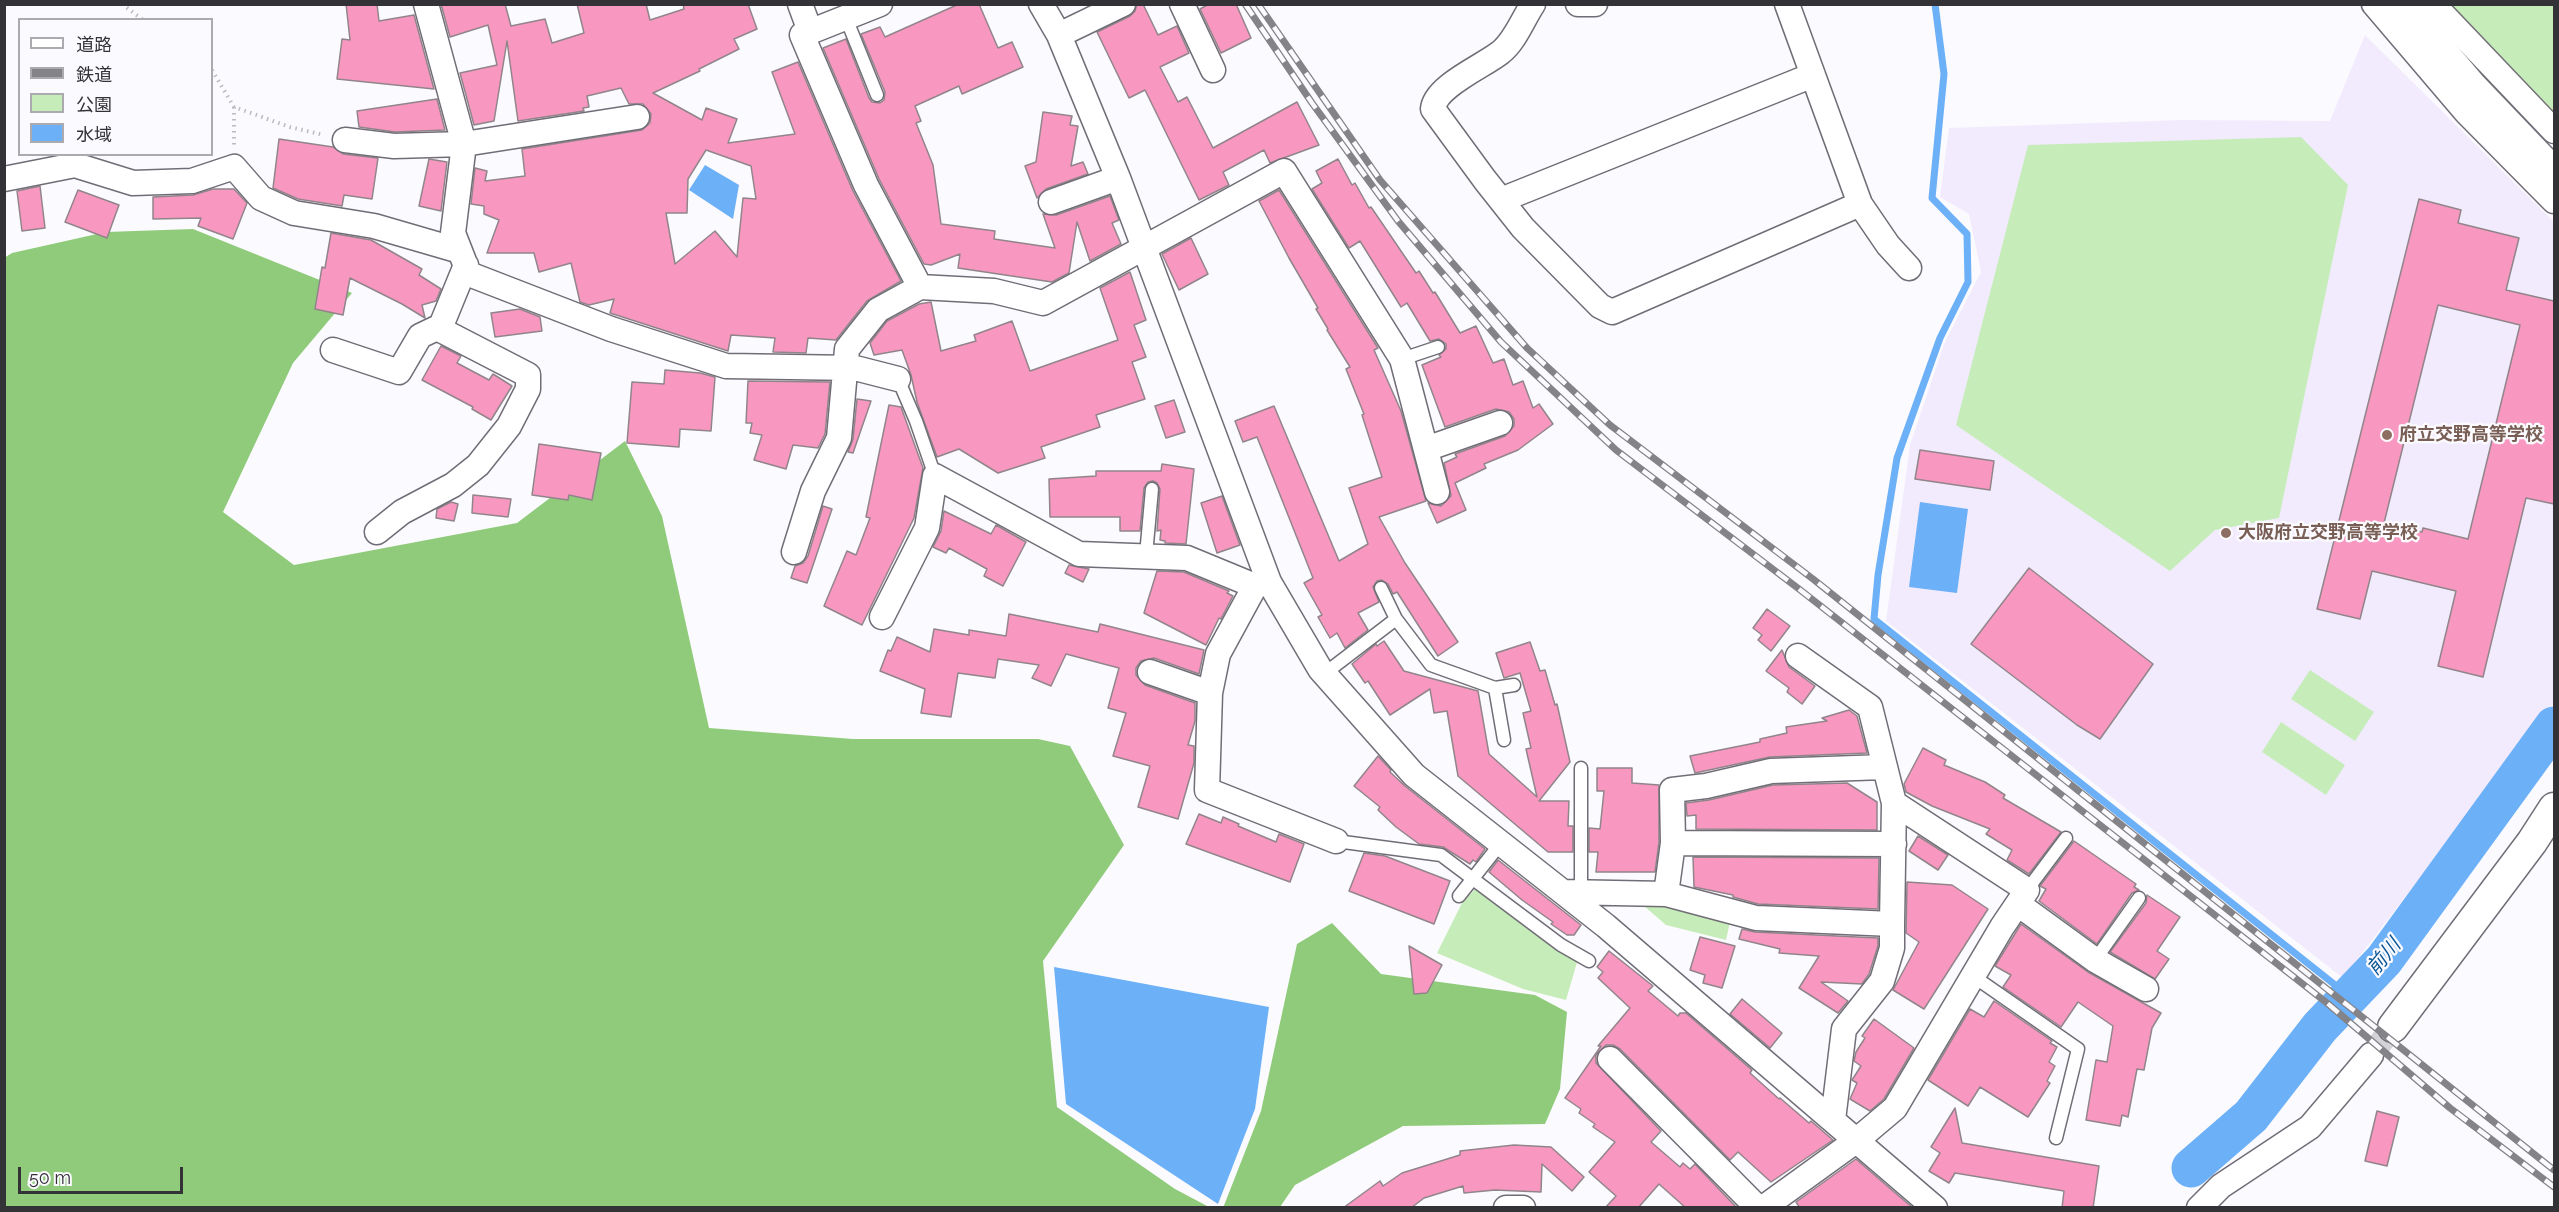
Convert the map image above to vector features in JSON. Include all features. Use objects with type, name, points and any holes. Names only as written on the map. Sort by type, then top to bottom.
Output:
[{"type":"main road","points":[[2400,4],[2470,87],[2554,175]]},
{"type":"street","points":[[426,4],[464,144],[453,232],[469,274],[611,329],[726,366],[847,367],[898,379]]},
{"type":"street","points":[[800,4],[810,31]]},
{"type":"street","points":[[879,4],[802,35],[866,185],[920,286]]},
{"type":"street","points":[[1041,4],[1059,35],[1144,245],[1262,584],[1324,674],[1414,775],[1501,843],[1572,892],[1606,926],[1935,1208]]},
{"type":"street","points":[[1059,35],[1123,4]]},
{"type":"street","points":[[1182,4],[1213,70]]},
{"type":"street","points":[[1533,4],[1503,51],[1443,91],[1434,101],[1433,109],[1524,228],[1600,306],[1612,312],[1860,204]]},
{"type":"street","points":[[1578,4],[1595,4]]},
{"type":"street","points":[[1787,4],[1860,204],[1888,245],[1910,268]]},
{"type":"street","points":[[2374,4],[2466,112],[2554,201]]},
{"type":"street","points":[[2433,4],[2554,131]]},
{"type":"street","points":[[1501,200],[1814,75]]},
{"type":"street","points":[[345,140],[394,146],[464,144],[638,117]]},
{"type":"street","points":[[4,179],[75,165],[133,183],[192,181],[234,167],[261,198],[294,213],[374,226],[463,258]]},
{"type":"street","points":[[794,552],[813,491],[839,438],[847,349],[878,310],[920,286],[994,291],[1043,303],[1144,245],[1284,171],[1402,359],[1437,492]]},
{"type":"street","points":[[1051,202],[1118,178]]},
{"type":"street","points":[[333,350],[399,372],[420,336],[441,326],[463,258]]},
{"type":"street","points":[[377,532],[402,512],[453,485],[478,465],[509,426],[528,389],[528,375],[437,328]]},
{"type":"street","points":[[1426,448],[1500,423]]},
{"type":"street","points":[[882,617],[927,528],[935,476],[1079,554],[1187,558],[1262,584]]},
{"type":"street","points":[[1262,584],[1218,654],[1210,693],[1207,790],[1336,841]]},
{"type":"street","points":[[1798,656],[1870,707],[1894,803],[1892,948],[1882,981],[1844,1029],[1833,1120]]},
{"type":"street","points":[[1150,672],[1210,693]]},
{"type":"street","points":[[1666,894],[1672,843],[1672,790],[1706,786],[1772,771],[1884,767]]},
{"type":"street","points":[[1894,803],[2023,897],[2095,960],[2146,989]]},
{"type":"street","points":[[2393,1027],[2532,843],[2554,808]]},
{"type":"street","points":[[1672,843],[1894,844]]},
{"type":"street","points":[[1572,892],[1666,894],[1756,918],[1892,924]]},
{"type":"street","points":[[1763,1208],[1857,1140],[1895,1108],[2023,897]]},
{"type":"street","points":[[2199,1208],[2221,1186],[2310,1127],[2371,1055]]},
{"type":"street","points":[[1611,1059],[1758,1208]]},
{"type":"street","points":[[1506,1208],[1523,1208]]},
{"type":"lane","points":[[846,18],[877,95]]},
{"type":"lane","points":[[1402,359],[1438,347]]},
{"type":"lane","points":[[898,379],[916,420],[935,476]]},
{"type":"lane","points":[[1146,555],[1152,489]]},
{"type":"lane","points":[[1381,588],[1396,619],[1431,665],[1495,688],[1514,685]]},
{"type":"lane","points":[[1324,674],[1396,619]]},
{"type":"lane","points":[[1495,688],[1504,741]]},
{"type":"lane","points":[[1572,892],[1581,768]]},
{"type":"lane","points":[[2023,897],[2066,838]]},
{"type":"lane","points":[[1336,841],[1441,855],[1561,945],[1589,961]]},
{"type":"lane","points":[[1459,896],[1501,843]]},
{"type":"lane","points":[[2095,960],[2139,898]]},
{"type":"lane","points":[[1973,976],[2078,1049],[2056,1138]]},
{"type":"path","points":[[122,4],[140,18]]},
{"type":"path","points":[[213,72],[234,107],[234,167]]},
{"type":"path","points":[[234,107],[290,127],[345,140]]},
{"type":"shaded area","name":"大阪府立交野高等学校","points":[[2365,35],[2554,222],[2554,703],[2343,978],[1886,621],[1910,445],[1944,344],[1981,272],[1969,214],[1940,197],[1949,128],[2182,120],[2330,121]]},
{"type":"green space","points":[[2442,5],[2554,5],[2554,117]]},
{"type":"green space","points":[[2301,137],[2348,185],[2279,518],[2215,530],[2170,571],[1956,425],[2028,145]]},
{"type":"green space","points":[[193,229],[352,293],[293,363],[223,512],[294,565],[517,523],[625,441],[662,516],[709,728],[853,739],[1038,739],[1070,746],[1124,845],[1043,961],[1057,1107],[1175,1189],[1209,1207],[5,1207],[4,258],[12,253],[106,232]]},
{"type":"green space","points":[[2310,670],[2374,712],[2355,741],[2291,699]]},
{"type":"green space","points":[[2281,722],[2345,765],[2326,795],[2262,752]]},
{"type":"green space","points":[[1477,887],[1578,959],[1566,1000],[1523,989],[1437,953],[1462,903]]},
{"type":"green space","points":[[1636,899],[1730,922],[1726,940],[1666,925]]},
{"type":"green space","points":[[1332,923],[1381,974],[1535,995],[1567,1012],[1560,1089],[1545,1124],[1403,1126],[1295,1185],[1280,1207],[1223,1208],[1261,1111],[1297,944]]},
{"type":"water","points":[[705,165],[739,185],[733,219],[689,190]]},
{"type":"water","points":[[1920,502],[1968,509],[1957,593],[1909,587]]},
{"type":"water","points":[[1054,967],[1269,1007],[1255,1109],[1218,1204],[1066,1104]]},
{"type":"building","points":[[346,4],[377,4],[379,21],[414,15],[434,89],[337,79],[342,39],[350,40]]},
{"type":"building","points":[[441,4],[505,4],[511,26],[545,19],[552,43],[584,33],[577,4],[646,4],[650,20],[684,9],[683,4],[748,4],[757,29],[734,39],[739,49],[699,69],[700,71],[653,93],[702,120],[706,108],[737,119],[728,143],[795,134],[772,72],[798,62],[853,191],[901,281],[867,301],[836,340],[808,338],[806,353],[773,352],[775,338],[731,335],[728,351],[610,313],[614,299],[589,305],[580,302],[571,263],[539,272],[534,253],[487,253],[499,220],[484,214],[484,206],[471,204],[475,168],[487,171],[485,181],[525,176],[522,149],[642,130],[650,123],[651,114],[643,104],[629,104],[621,88],[587,96],[589,107],[583,108],[584,111],[518,121],[507,41],[494,121],[474,125],[460,73],[497,65],[488,25],[450,37]],"holes":[[[706,150],[751,166],[756,199],[743,198],[737,257],[715,231],[675,264],[666,213],[687,213],[688,179]]]},
{"type":"building","points":[[959,4],[979,4],[998,48],[1012,42],[1023,67],[962,94],[959,86],[915,106],[921,121],[916,123],[933,165],[941,224],[995,231],[994,239],[1055,248],[1043,214],[1056,215],[1110,196],[1119,220],[1112,223],[1121,244],[1090,261],[1077,222],[1069,273],[1052,282],[958,268],[960,254],[931,265],[924,264],[879,179],[823,48],[846,39],[869,98],[872,102],[880,103],[884,100],[885,92],[861,34],[880,27],[885,37]]},
{"type":"building","points":[[1137,4],[1143,4],[1158,35],[1177,26],[1189,53],[1160,67],[1178,102],[1187,97],[1213,148],[1297,102],[1319,145],[1270,163],[1264,150],[1223,172],[1229,185],[1199,200],[1145,90],[1129,98],[1097,32],[1130,16]]},
{"type":"building","points":[[1209,4],[1236,4],[1251,38],[1221,53],[1200,9]]},
{"type":"building","points":[[437,99],[445,130],[395,132],[359,127],[357,111]]},
{"type":"building","points":[[1043,112],[1072,116],[1070,125],[1078,126],[1071,166],[1083,162],[1088,174],[1046,189],[1037,198],[1025,166],[1036,162]]},
{"type":"building","points":[[279,139],[333,147],[343,154],[378,158],[372,199],[344,195],[342,206],[298,199],[273,188]]},
{"type":"building","points":[[429,159],[447,162],[441,211],[419,206]]},
{"type":"building","points":[[1338,159],[1352,185],[1355,183],[1369,208],[1371,207],[1416,273],[1419,271],[1433,293],[1435,292],[1460,333],[1476,326],[1493,363],[1504,359],[1513,385],[1523,381],[1533,408],[1539,404],[1553,424],[1518,450],[1484,464],[1486,468],[1455,483],[1466,510],[1437,523],[1428,503],[1441,506],[1451,496],[1444,463],[1457,457],[1455,454],[1505,436],[1514,426],[1514,419],[1509,412],[1496,409],[1445,427],[1422,365],[1441,357],[1439,355],[1446,349],[1446,344],[1439,339],[1430,341],[1407,303],[1401,307],[1360,241],[1349,248],[1312,189],[1322,183],[1316,171]]},
{"type":"building","points":[[40,186],[45,228],[22,231],[17,191]]},
{"type":"building","points":[[213,189],[234,189],[247,203],[233,239],[198,226],[201,218],[153,219],[153,197],[193,195]]},
{"type":"building","points":[[78,190],[119,205],[107,238],[65,222]]},
{"type":"building","points":[[1279,190],[1378,348],[1374,350],[1401,411],[1426,501],[1379,517],[1405,563],[1458,642],[1438,656],[1397,592],[1393,594],[1388,584],[1382,580],[1377,581],[1373,587],[1379,602],[1358,613],[1368,630],[1345,648],[1337,633],[1330,638],[1318,617],[1322,615],[1304,583],[1313,578],[1257,437],[1243,442],[1235,421],[1274,406],[1339,561],[1368,544],[1349,488],[1382,477],[1362,415],[1364,414],[1346,369],[1350,367],[1327,330],[1316,309],[1318,308],[1259,201]]},
{"type":"building","points":[[2419,199],[2461,210],[2458,223],[2519,238],[2506,290],[2554,301],[2554,504],[2526,498],[2483,677],[2438,666],[2456,591],[2372,571],[2360,619],[2317,609]],"holes":[[[2438,305],[2520,325],[2468,539],[2423,528],[2422,532],[2384,523]]]},
{"type":"building","points":[[331,233],[371,240],[422,269],[419,275],[441,289],[436,301],[422,305],[425,318],[350,278],[343,315],[315,309],[322,267],[325,268]]},
{"type":"building","points":[[1191,238],[1208,274],[1179,290],[1162,254]]},
{"type":"building","points":[[1130,272],[1146,320],[1134,325],[1146,357],[1132,362],[1145,399],[1096,415],[1100,427],[1041,447],[1045,458],[998,473],[959,449],[937,457],[917,402],[902,350],[874,355],[870,343],[887,321],[919,304],[931,302],[941,351],[976,341],[974,335],[1012,321],[1030,371],[1118,340],[1100,288]]},
{"type":"building","points":[[520,309],[540,317],[542,331],[495,337],[491,313]]},
{"type":"building","points":[[441,346],[461,356],[457,363],[489,380],[493,374],[512,386],[491,420],[472,409],[473,407],[422,380]]},
{"type":"building","points":[[665,370],[700,373],[715,377],[711,431],[680,429],[679,447],[627,443],[632,382],[664,384]]},
{"type":"building","points":[[748,381],[830,382],[825,434],[818,448],[793,445],[786,469],[754,460],[762,435],[750,433],[752,423],[746,423]]},
{"type":"building","points":[[857,399],[871,401],[853,453],[848,452],[853,439]]},
{"type":"building","points":[[1174,400],[1185,432],[1166,438],[1155,406]]},
{"type":"building","points":[[889,405],[901,407],[923,468],[914,518],[862,625],[824,606],[847,551],[856,555],[870,518],[866,517]]},
{"type":"building","points":[[539,444],[601,453],[592,500],[569,495],[568,500],[532,495]]},
{"type":"building","points":[[1920,450],[1994,461],[1990,490],[1915,479]]},
{"type":"building","points":[[1162,464],[1194,469],[1186,544],[1165,543],[1160,540],[1161,530],[1157,531],[1160,489],[1153,481],[1148,482],[1144,488],[1140,531],[1120,531],[1120,517],[1050,517],[1049,479],[1096,476],[1096,471],[1161,471]]},
{"type":"building","points":[[473,495],[511,499],[508,517],[472,513]]},
{"type":"building","points":[[1222,496],[1240,545],[1217,553],[1201,503]]},
{"type":"building","points":[[451,502],[458,504],[454,521],[436,518],[437,509]]},
{"type":"building","points":[[823,506],[832,509],[807,583],[791,578],[795,566],[803,563],[808,556]]},
{"type":"building","points":[[944,511],[991,534],[996,525],[1026,542],[1003,586],[984,576],[987,569],[949,548],[946,553],[933,547],[941,531]]},
{"type":"building","points":[[1069,565],[1089,569],[1083,582],[1065,573]]},
{"type":"building","points":[[2029,568],[2153,664],[2100,739],[2077,725],[1971,644]]},
{"type":"building","points":[[1157,571],[1184,572],[1229,591],[1227,593],[1233,596],[1206,645],[1144,613]]},
{"type":"building","points":[[1767,609],[1790,626],[1771,651],[1758,640],[1762,635],[1753,628]]},
{"type":"building","points":[[1009,614],[1098,632],[1100,624],[1204,650],[1199,674],[1154,658],[1141,661],[1136,668],[1136,675],[1145,685],[1195,703],[1195,721],[1188,745],[1194,746],[1194,763],[1178,819],[1138,807],[1150,766],[1113,756],[1126,713],[1108,708],[1119,668],[1066,654],[1051,686],[1032,678],[1039,665],[998,659],[995,678],[958,673],[951,717],[921,713],[925,689],[880,671],[888,650],[891,651],[897,637],[930,652],[934,629],[969,635],[969,630],[1006,636]]},
{"type":"building","points":[[1384,641],[1404,671],[1478,691],[1489,754],[1537,797],[1526,749],[1531,748],[1523,713],[1531,711],[1520,673],[1504,678],[1496,653],[1530,642],[1540,671],[1545,670],[1555,705],[1557,704],[1570,762],[1539,801],[1569,801],[1568,826],[1573,826],[1573,852],[1548,852],[1458,776],[1447,711],[1434,713],[1430,689],[1390,715],[1368,681],[1365,683],[1352,664],[1376,644],[1377,646]]},
{"type":"building","points":[[1782,650],[1789,667],[1815,686],[1802,704],[1787,692],[1789,688],[1766,671]]},
{"type":"building","points":[[1849,710],[1857,716],[1867,753],[1770,757],[1695,773],[1690,756],[1760,742],[1760,739],[1787,733],[1786,727],[1827,721],[1822,718]]},
{"type":"building","points":[[1923,748],[1946,760],[1944,765],[1985,782],[2005,795],[2003,798],[2061,832],[2029,874],[2007,860],[2012,850],[1986,834],[1990,829],[1932,806],[1906,792],[1904,784]]},
{"type":"building","points":[[1378,756],[1405,786],[1485,849],[1476,862],[1473,860],[1470,864],[1443,847],[1419,844],[1396,827],[1378,810],[1380,807],[1354,786]]},
{"type":"building","points":[[1597,768],[1632,768],[1632,783],[1659,785],[1659,842],[1655,872],[1596,872],[1598,852],[1589,852],[1589,828],[1600,829],[1604,791],[1597,791]]},
{"type":"building","points":[[1847,783],[1877,802],[1877,830],[1696,829],[1696,815],[1687,816],[1686,803],[1773,785]]},
{"type":"building","points":[[1199,814],[1221,823],[1223,817],[1276,842],[1279,834],[1304,844],[1290,882],[1186,844]]},
{"type":"building","points":[[1918,836],[1948,855],[1938,870],[1909,851]]},
{"type":"building","points":[[2074,841],[2136,884],[2134,887],[2139,890],[2132,893],[2097,944],[2039,901],[2046,889],[2040,886]]},
{"type":"building","points":[[1364,853],[1385,856],[1450,881],[1434,924],[1349,891]]},
{"type":"building","points":[[1693,857],[1879,858],[1878,909],[1758,904],[1733,897],[1733,895],[1694,887]]},
{"type":"building","points":[[1498,860],[1581,925],[1574,935],[1567,935],[1551,924],[1553,922],[1489,872]]},
{"type":"building","points":[[1907,882],[1952,885],[1988,909],[1924,1009],[1893,990],[1919,942],[1906,933]]},
{"type":"building","points":[[2147,895],[2180,917],[2157,951],[2169,959],[2155,979],[2110,952],[2146,903]]},
{"type":"building","points":[[2021,924],[2088,972],[2161,1013],[2152,1028],[2144,1070],[2137,1069],[2128,1117],[2122,1115],[2120,1126],[2086,1120],[2096,1060],[2107,1062],[2113,1026],[2078,1002],[2061,1027],[2003,987],[2011,975],[1995,966]]},
{"type":"building","points":[[1742,929],[1755,932],[1878,938],[1878,946],[1869,974],[1862,984],[1821,982],[1848,1001],[1838,1013],[1799,988],[1819,956],[1779,953],[1780,949],[1739,939]]},
{"type":"building","points":[[1700,937],[1735,946],[1722,988],[1703,983],[1705,975],[1690,970]]},
{"type":"building","points":[[1409,946],[1442,965],[1427,993],[1414,994]]},
{"type":"building","points":[[1609,951],[1653,986],[1648,991],[1678,1016],[1680,1013],[1686,1013],[1752,1070],[1750,1073],[1779,1099],[1809,1123],[1811,1121],[1833,1140],[1771,1182],[1738,1152],[1730,1160],[1620,1049],[1613,1045],[1606,1045],[1596,1055],[1596,1063],[1661,1131],[1651,1142],[1680,1167],[1683,1163],[1690,1169],[1695,1164],[1737,1208],[1686,1208],[1659,1184],[1638,1208],[1605,1208],[1616,1196],[1589,1172],[1615,1142],[1593,1127],[1595,1124],[1579,1113],[1581,1109],[1565,1098],[1601,1046],[1598,1046],[1630,1008],[1598,978],[1603,972],[1597,967]]},
{"type":"building","points":[[1742,999],[1782,1033],[1770,1048],[1730,1014]]},
{"type":"building","points":[[1994,1001],[2052,1041],[2050,1043],[2057,1047],[2049,1062],[2055,1066],[2047,1081],[2050,1083],[2028,1117],[1980,1087],[1968,1106],[1928,1080],[1970,1009],[1984,1017]]},
{"type":"building","points":[[1874,1019],[1914,1048],[1884,1099],[1870,1111],[1850,1099],[1857,1083],[1852,1080],[1861,1066],[1854,1061],[1856,1052],[1865,1038],[1862,1036]]},
{"type":"building","points":[[1955,1108],[1962,1143],[2099,1166],[2093,1208],[2062,1208],[2064,1191],[1955,1173],[1949,1183],[1929,1171],[1940,1153],[1931,1147]]},
{"type":"building","points":[[2377,1111],[2399,1117],[2387,1166],[2365,1161]]},
{"type":"building","points":[[1514,1145],[1551,1147],[1584,1177],[1572,1191],[1542,1164],[1541,1192],[1495,1190],[1464,1193],[1463,1186],[1424,1198],[1411,1208],[1343,1208],[1380,1181],[1383,1186],[1402,1173],[1460,1155],[1460,1151]]},
{"type":"building","points":[[1856,1159],[1913,1208],[1800,1208],[1796,1202]]},
{"type":"waterway","points":[[1935,4],[1944,74],[1932,198],[1967,234],[1968,282],[1940,338],[1897,458],[1878,575],[1874,619],[2349,996]]},
{"type":"waterway","name":"前川","points":[[2191,1168],[2251,1116],[2320,1027],[2384,960],[2554,726]]},
{"type":"tunnel","points":[[2371,1055],[2393,1027]]},
{"type":"railway","points":[[1245,4],[1312,103],[1398,221],[1501,342],[1616,450],[1799,589],[2327,1003],[2450,1108],[2554,1187]]},
{"type":"railway","points":[[1258,4],[1380,180],[1527,348],[1610,425],[1813,579],[2554,1170]]},
{"type":"place","name":"府立交野高等学校","points":[[2387,435]]},
{"type":"place","name":"大阪府立交野高等学校","points":[[2226,533]]}]
